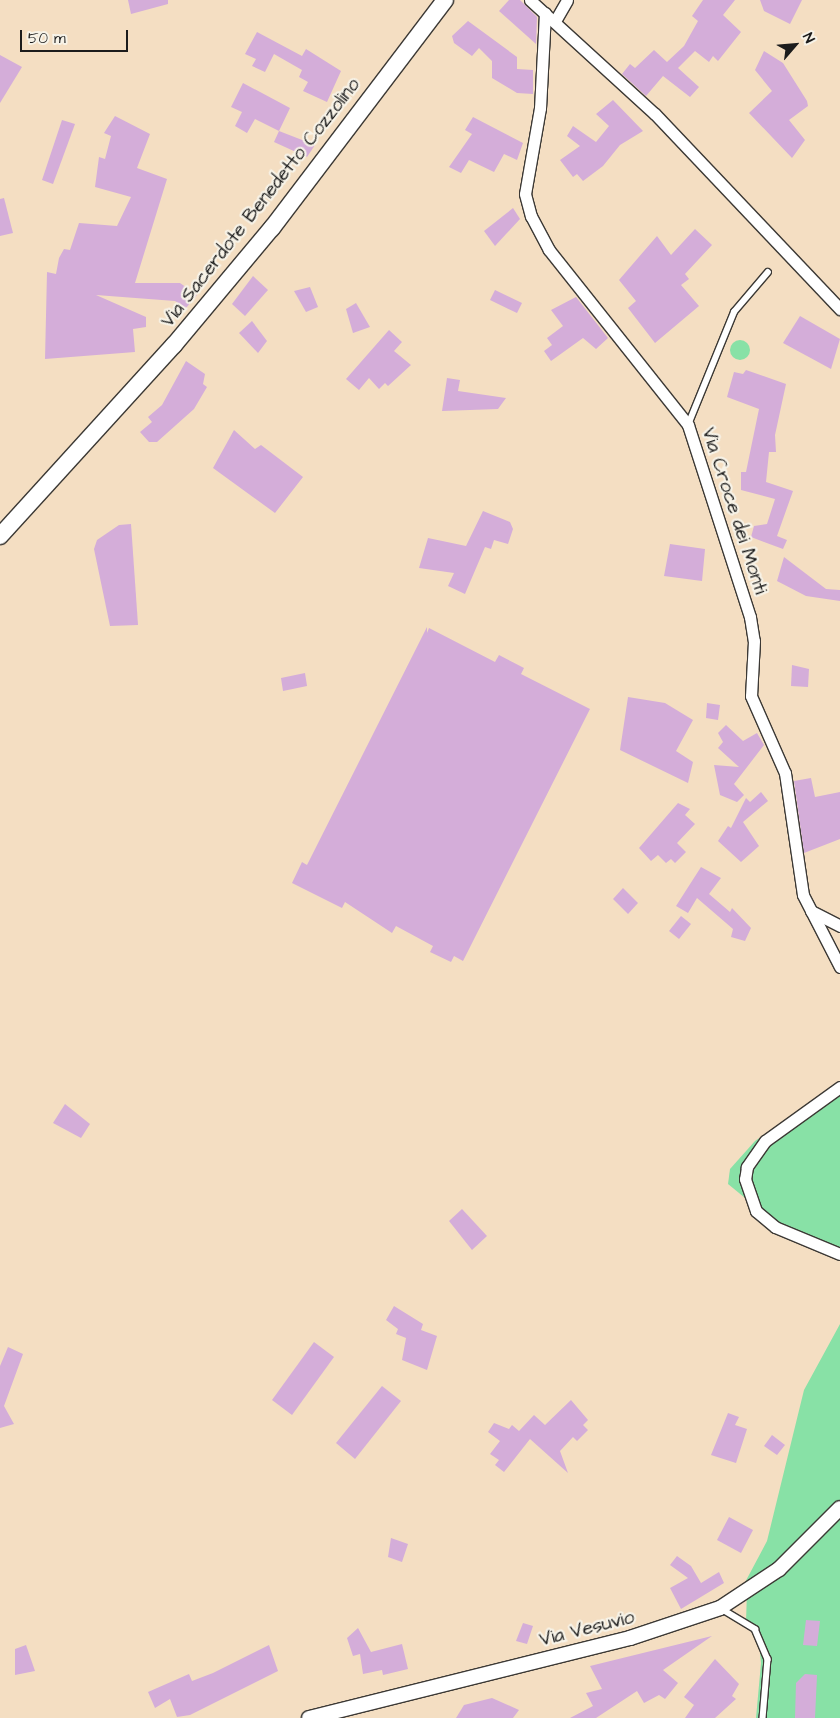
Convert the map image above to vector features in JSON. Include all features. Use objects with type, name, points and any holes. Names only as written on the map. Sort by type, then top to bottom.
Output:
[{"type":"main road","name":"Via Sacerdote Benedetto Cozzolino","points":[[0,536],[174,345],[272,228],[445,0]]},
{"type":"street","points":[[530,0],[654,114],[840,309]]},
{"type":"street","points":[[555,21],[567,0]]},
{"type":"street","name":"Via Croce dei Monti","points":[[545,12],[540,108],[525,194],[531,216],[549,250],[688,425],[750,617],[754,641],[751,696],[785,773],[795,861],[811,911],[840,967]]},
{"type":"street","points":[[811,911],[840,926]]},
{"type":"street","points":[[840,1087],[765,1141],[747,1167],[745,1179],[756,1211],[775,1227],[840,1254]]},
{"type":"street","name":"Via Vesuvio","points":[[309,1718],[630,1638],[720,1608],[779,1569],[840,1508]]},
{"type":"lane","points":[[688,425],[734,312],[768,272]]},
{"type":"lane","points":[[720,1608],[755,1629],[768,1659],[763,1718]]},
{"type":"green space","points":[[740,340],[747,343],[750,350],[747,357],[740,360],[733,357],[730,350],[733,343]]},
{"type":"green space","points":[[840,1082],[840,1254],[795,1239],[728,1184],[730,1169],[755,1141]]},
{"type":"green space","points":[[840,1324],[840,1718],[756,1718],[761,1663],[759,1642],[746,1622],[747,1591],[742,1588],[767,1541],[804,1390]]},
{"type":"building","points":[[128,0],[168,0],[168,4],[131,14]]},
{"type":"building","points":[[509,0],[520,0],[537,17],[536,44],[499,11]]},
{"type":"building","points":[[703,0],[735,0],[723,15],[741,32],[718,61],[713,56],[709,62],[695,51],[678,68],[699,87],[690,97],[663,76],[646,96],[622,74],[630,64],[635,68],[654,50],[667,62],[684,46],[698,21],[692,16]]},
{"type":"building","points":[[760,0],[802,0],[790,24],[764,11]]},
{"type":"building","points":[[468,21],[517,57],[517,69],[533,70],[533,94],[517,93],[492,78],[492,61],[479,48],[472,56],[454,43],[452,36]]},
{"type":"building","points":[[257,32],[302,56],[306,49],[341,71],[327,102],[303,91],[308,82],[299,77],[302,70],[274,54],[265,72],[252,66],[256,59],[245,54]]},
{"type":"building","points":[[764,51],[783,63],[807,101],[808,106],[789,120],[805,140],[792,158],[749,113],[772,91],[755,70]]},
{"type":"building","points":[[0,55],[22,67],[0,103]]},
{"type":"building","points":[[243,83],[290,108],[279,131],[255,119],[247,133],[235,126],[242,112],[231,107]]},
{"type":"building","points":[[613,100],[643,131],[620,145],[603,166],[583,181],[577,174],[573,177],[560,160],[580,146],[567,136],[573,126],[596,142],[609,126],[596,114]]},
{"type":"building","points":[[115,116],[150,134],[137,168],[167,179],[135,283],[180,283],[197,295],[186,308],[175,301],[96,295],[146,317],[146,327],[133,329],[135,352],[45,359],[47,272],[56,274],[59,258],[64,249],[70,250],[79,223],[117,226],[131,197],[95,187],[99,157],[105,159],[111,136],[104,133]]},
{"type":"building","points":[[473,117],[523,143],[517,160],[504,154],[494,172],[469,160],[461,173],[449,167],[472,134],[465,130]]},
{"type":"building","points":[[62,120],[75,124],[53,184],[42,180]]},
{"type":"building","points":[[279,131],[315,145],[307,157],[274,142]]},
{"type":"building","points":[[4,198],[13,233],[0,236],[0,199]]},
{"type":"building","points":[[513,208],[520,219],[495,246],[484,231]]},
{"type":"building","points":[[695,229],[712,245],[685,274],[689,279],[681,285],[699,306],[655,343],[628,308],[636,301],[619,280],[657,236],[671,255]]},
{"type":"building","points":[[253,276],[268,290],[245,316],[232,304]]},
{"type":"building","points":[[310,287],[318,307],[306,312],[294,291]]},
{"type":"building","points":[[495,290],[522,303],[517,313],[490,300]]},
{"type":"building","points":[[576,297],[608,338],[596,349],[583,338],[551,361],[544,351],[552,345],[547,338],[563,326],[551,310]]},
{"type":"building","points":[[356,303],[370,327],[353,333],[346,309]]},
{"type":"building","points":[[800,316],[840,339],[831,369],[783,343]]},
{"type":"building","points":[[252,321],[267,341],[258,353],[239,333]]},
{"type":"building","points":[[389,330],[402,342],[394,351],[411,365],[388,386],[385,383],[379,389],[369,378],[359,390],[346,379]]},
{"type":"building","points":[[186,361],[205,374],[203,384],[207,387],[194,409],[157,442],[149,442],[140,432],[152,422],[148,417],[162,405]]},
{"type":"building","points":[[746,370],[786,384],[775,435],[776,452],[769,452],[766,482],[793,491],[777,536],[787,540],[783,549],[751,537],[754,526],[767,524],[775,499],[741,490],[741,472],[746,472],[759,409],[727,397],[734,372],[743,374]]},
{"type":"building","points":[[447,378],[460,380],[458,391],[506,398],[498,409],[442,411]]},
{"type":"building","points":[[234,430],[255,449],[261,445],[303,477],[275,513],[213,468]]},
{"type":"building","points":[[483,511],[510,522],[513,529],[508,544],[494,540],[491,549],[485,547],[465,594],[448,586],[454,573],[419,568],[428,538],[466,546]]},
{"type":"building","points":[[131,524],[138,625],[110,626],[94,549],[97,540],[119,525]]},
{"type":"building","points":[[670,544],[705,549],[702,581],[664,576]]},
{"type":"building","points":[[784,557],[826,589],[840,590],[840,601],[806,596],[777,581]]},
{"type":"building","points":[[427,627],[427,633],[429,628],[495,662],[499,655],[524,668],[521,674],[590,709],[463,961],[454,956],[451,962],[430,952],[433,946],[396,926],[392,933],[345,902],[342,908],[292,883],[302,862],[307,865]]},
{"type":"building","points":[[792,665],[809,669],[808,687],[791,686]]},
{"type":"building","points":[[305,673],[307,686],[283,691],[281,678]]},
{"type":"building","points":[[628,697],[665,703],[693,720],[676,751],[693,762],[688,783],[620,750]]},
{"type":"building","points":[[707,703],[720,705],[718,720],[706,718]]},
{"type":"building","points":[[726,725],[743,741],[757,733],[764,745],[734,784],[744,795],[737,802],[720,795],[714,765],[739,767],[718,748],[723,742],[718,733]]},
{"type":"building","points":[[811,778],[815,797],[840,792],[840,839],[804,853],[794,781]]},
{"type":"building","points":[[761,792],[768,801],[743,822],[759,846],[741,862],[718,841],[728,826],[731,828],[746,798],[750,802]]},
{"type":"building","points":[[678,803],[690,809],[685,815],[695,824],[677,843],[686,852],[675,863],[671,859],[666,863],[658,855],[651,861],[639,848]]},
{"type":"building","points":[[701,867],[721,878],[709,894],[730,912],[732,908],[751,928],[745,941],[731,937],[733,929],[697,898],[688,913],[676,906]]},
{"type":"building","points":[[623,888],[638,903],[628,914],[613,899]]},
{"type":"building","points":[[681,916],[691,924],[679,939],[669,931]]},
{"type":"building","points":[[65,1104],[90,1124],[81,1138],[53,1123]]},
{"type":"building","points":[[462,1209],[487,1236],[472,1250],[449,1221]]},
{"type":"building","points":[[394,1306],[423,1324],[421,1330],[437,1336],[427,1370],[402,1360],[406,1338],[396,1334],[398,1329],[386,1320]]},
{"type":"building","points":[[314,1342],[334,1357],[292,1415],[272,1400]]},
{"type":"building","points":[[8,1347],[23,1354],[4,1406],[14,1424],[0,1428],[0,1366]]},
{"type":"building","points":[[382,1386],[401,1401],[355,1459],[336,1443]]},
{"type":"building","points":[[571,1400],[588,1420],[583,1425],[588,1430],[577,1441],[573,1437],[560,1451],[568,1473],[530,1439],[504,1472],[495,1465],[499,1460],[490,1454],[500,1441],[488,1432],[494,1423],[509,1429],[512,1425],[519,1431],[534,1415],[545,1425]]},
{"type":"building","points":[[728,1413],[739,1417],[735,1425],[747,1429],[736,1463],[711,1455]]},
{"type":"building","points":[[772,1435],[785,1445],[777,1455],[764,1446]]},
{"type":"building","points":[[729,1517],[753,1530],[741,1553],[717,1540]]},
{"type":"building","points":[[391,1538],[408,1544],[402,1562],[388,1557]]},
{"type":"building","points":[[677,1556],[691,1566],[701,1583],[719,1572],[724,1583],[681,1609],[670,1588],[688,1578],[670,1565]]},
{"type":"building","points":[[806,1620],[820,1621],[817,1646],[803,1645]]},
{"type":"building","points":[[523,1623],[533,1626],[527,1644],[516,1641]]},
{"type":"building","points":[[358,1628],[371,1652],[402,1644],[408,1669],[383,1675],[382,1670],[363,1674],[360,1654],[353,1656],[347,1638]]},
{"type":"building","points":[[712,1636],[663,1670],[678,1683],[665,1699],[659,1695],[644,1703],[637,1691],[596,1718],[570,1718],[593,1706],[586,1693],[602,1689],[590,1666]]},
{"type":"building","points":[[26,1645],[35,1671],[15,1675],[15,1649]]},
{"type":"building","points":[[269,1645],[278,1671],[190,1715],[177,1717],[170,1699],[155,1708],[148,1692],[189,1674],[192,1681],[213,1673]]},
{"type":"building","points":[[715,1659],[739,1684],[732,1696],[736,1699],[715,1718],[685,1718],[694,1705],[684,1697]]},
{"type":"building","points":[[805,1674],[817,1675],[815,1718],[795,1718],[796,1683]]},
{"type":"building","points":[[492,1698],[519,1710],[513,1718],[456,1718],[464,1705]]}]
